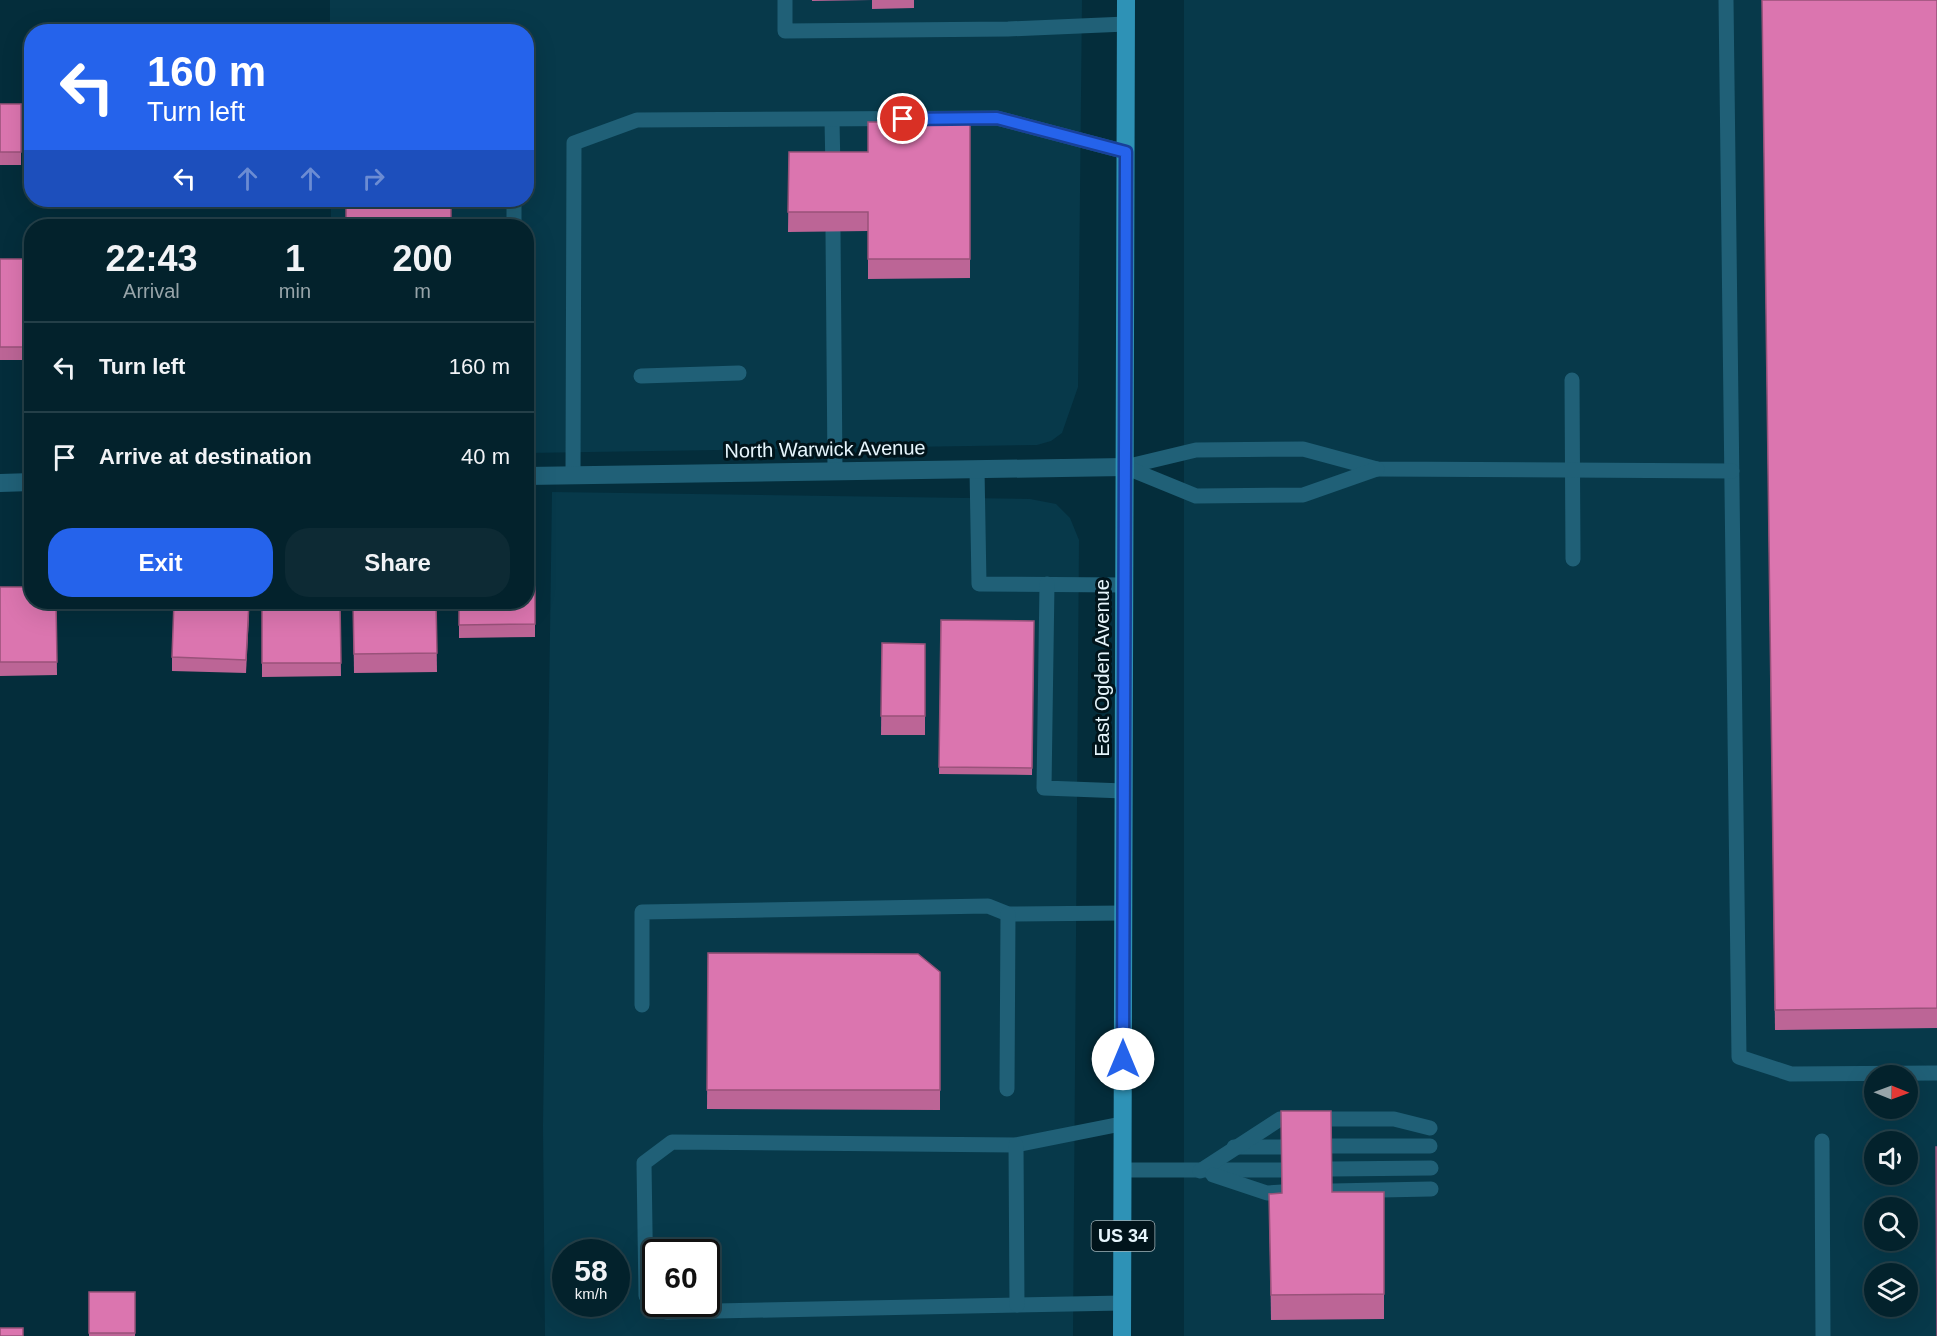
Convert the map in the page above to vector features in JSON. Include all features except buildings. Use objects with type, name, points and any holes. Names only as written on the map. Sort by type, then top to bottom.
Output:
[{"type":"main road","name":"East Ogden Avenue","points":[[1122,1336],[1126,0]]},
{"type":"street","name":"North Warwick Avenue","points":[[534,476],[1125,467]]},
{"type":"street","points":[[0,483],[24,482]]},
{"type":"lane","points":[[785,0],[785,30],[1008,29],[1126,24]]},
{"type":"lane","points":[[1726,0],[1739,1057],[1791,1074],[1937,1073]]},
{"type":"lane","points":[[573,475],[574,142],[638,120],[997,118],[1126,152]]},
{"type":"lane","points":[[832,120],[833,171]]},
{"type":"lane","points":[[833,232],[835,471]]},
{"type":"lane","points":[[641,376],[739,373]]},
{"type":"lane","points":[[1572,380],[1573,559]]},
{"type":"lane","points":[[1125,467],[1196,450],[1303,448],[1377,469],[1732,471]]},
{"type":"lane","points":[[1125,467],[1196,495],[1303,495],[1377,469]]},
{"type":"lane","points":[[977,469],[979,584],[1125,585]]},
{"type":"lane","points":[[1047,584],[1044,788],[1124,791]]},
{"type":"lane","points":[[642,1005],[642,912],[988,906],[1008,914],[1123,914]]},
{"type":"lane","points":[[1007,1089],[1008,914]]},
{"type":"lane","points":[[1200,1171],[1233,1147],[1280,1119],[1394,1119],[1430,1128]]},
{"type":"lane","points":[[1121,1124],[1016,1145],[672,1142],[644,1163],[646,1296],[667,1312],[1123,1302]]},
{"type":"lane","points":[[1822,1141],[1823,1336]]},
{"type":"lane","points":[[1016,1145],[1017,1305]]},
{"type":"lane","points":[[1332,1146],[1430,1146]]},
{"type":"lane","points":[[1233,1147],[1282,1147]]},
{"type":"lane","points":[[1331,1170],[1431,1168]]},
{"type":"lane","points":[[1123,1170],[1282,1170]]},
{"type":"lane","points":[[1200,1171],[1267,1192],[1282,1192]]},
{"type":"lane","points":[[1332,1191],[1431,1189]]},
{"type":"shaded area","points":[[330,0],[1082,0],[1078,387],[1062,433],[1051,441],[1037,445],[534,453],[534,219],[331,219],[331,207],[534,207],[534,24],[330,24]]},
{"type":"shaded area","points":[[1184,0],[1937,0],[1937,1336],[1184,1336]]},
{"type":"shaded area","points":[[552,492],[1030,499],[1056,504],[1070,518],[1079,540],[1073,1336],[545,1336],[543,1126]]},
{"type":"route","points":[[903,119],[997,118],[1126,152],[1123,1059]]}]
